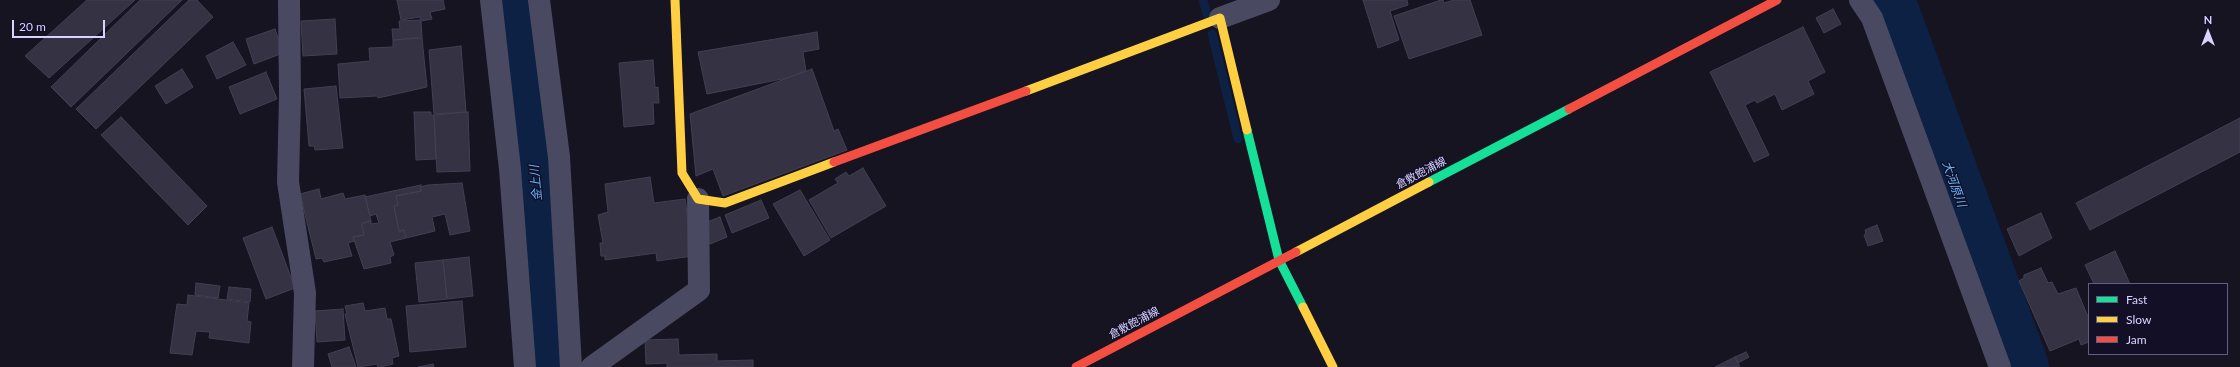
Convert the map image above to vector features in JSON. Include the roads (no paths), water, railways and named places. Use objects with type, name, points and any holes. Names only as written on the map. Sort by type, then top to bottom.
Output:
[{"type":"street","points":[[289,0],[290,98],[288,182],[305,293],[303,367]]},
{"type":"street","points":[[491,0],[510,169],[525,367]]},
{"type":"street","points":[[539,0],[559,157],[571,367]]},
{"type":"street","points":[[592,367],[699,290],[698,199],[682,173],[675,0]]},
{"type":"street","points":[[698,199],[725,203],[1269,0]]},
{"type":"street","name":"倉敷飽浦線","points":[[1076,367],[1777,0]]},
{"type":"street","points":[[1860,0],[1872,18],[2000,367]]},
{"type":"street","points":[[1220,18],[1280,260],[1333,367]]},
{"type":"waterway","name":"金上川","points":[[514,0],[535,170],[549,367]]},
{"type":"waterway","points":[[1203,0],[1207,14]]},
{"type":"waterway","name":"大河原川","points":[[1887,0],[2021,367]]},
{"type":"waterway","points":[[1212,34],[1238,139]]}]
